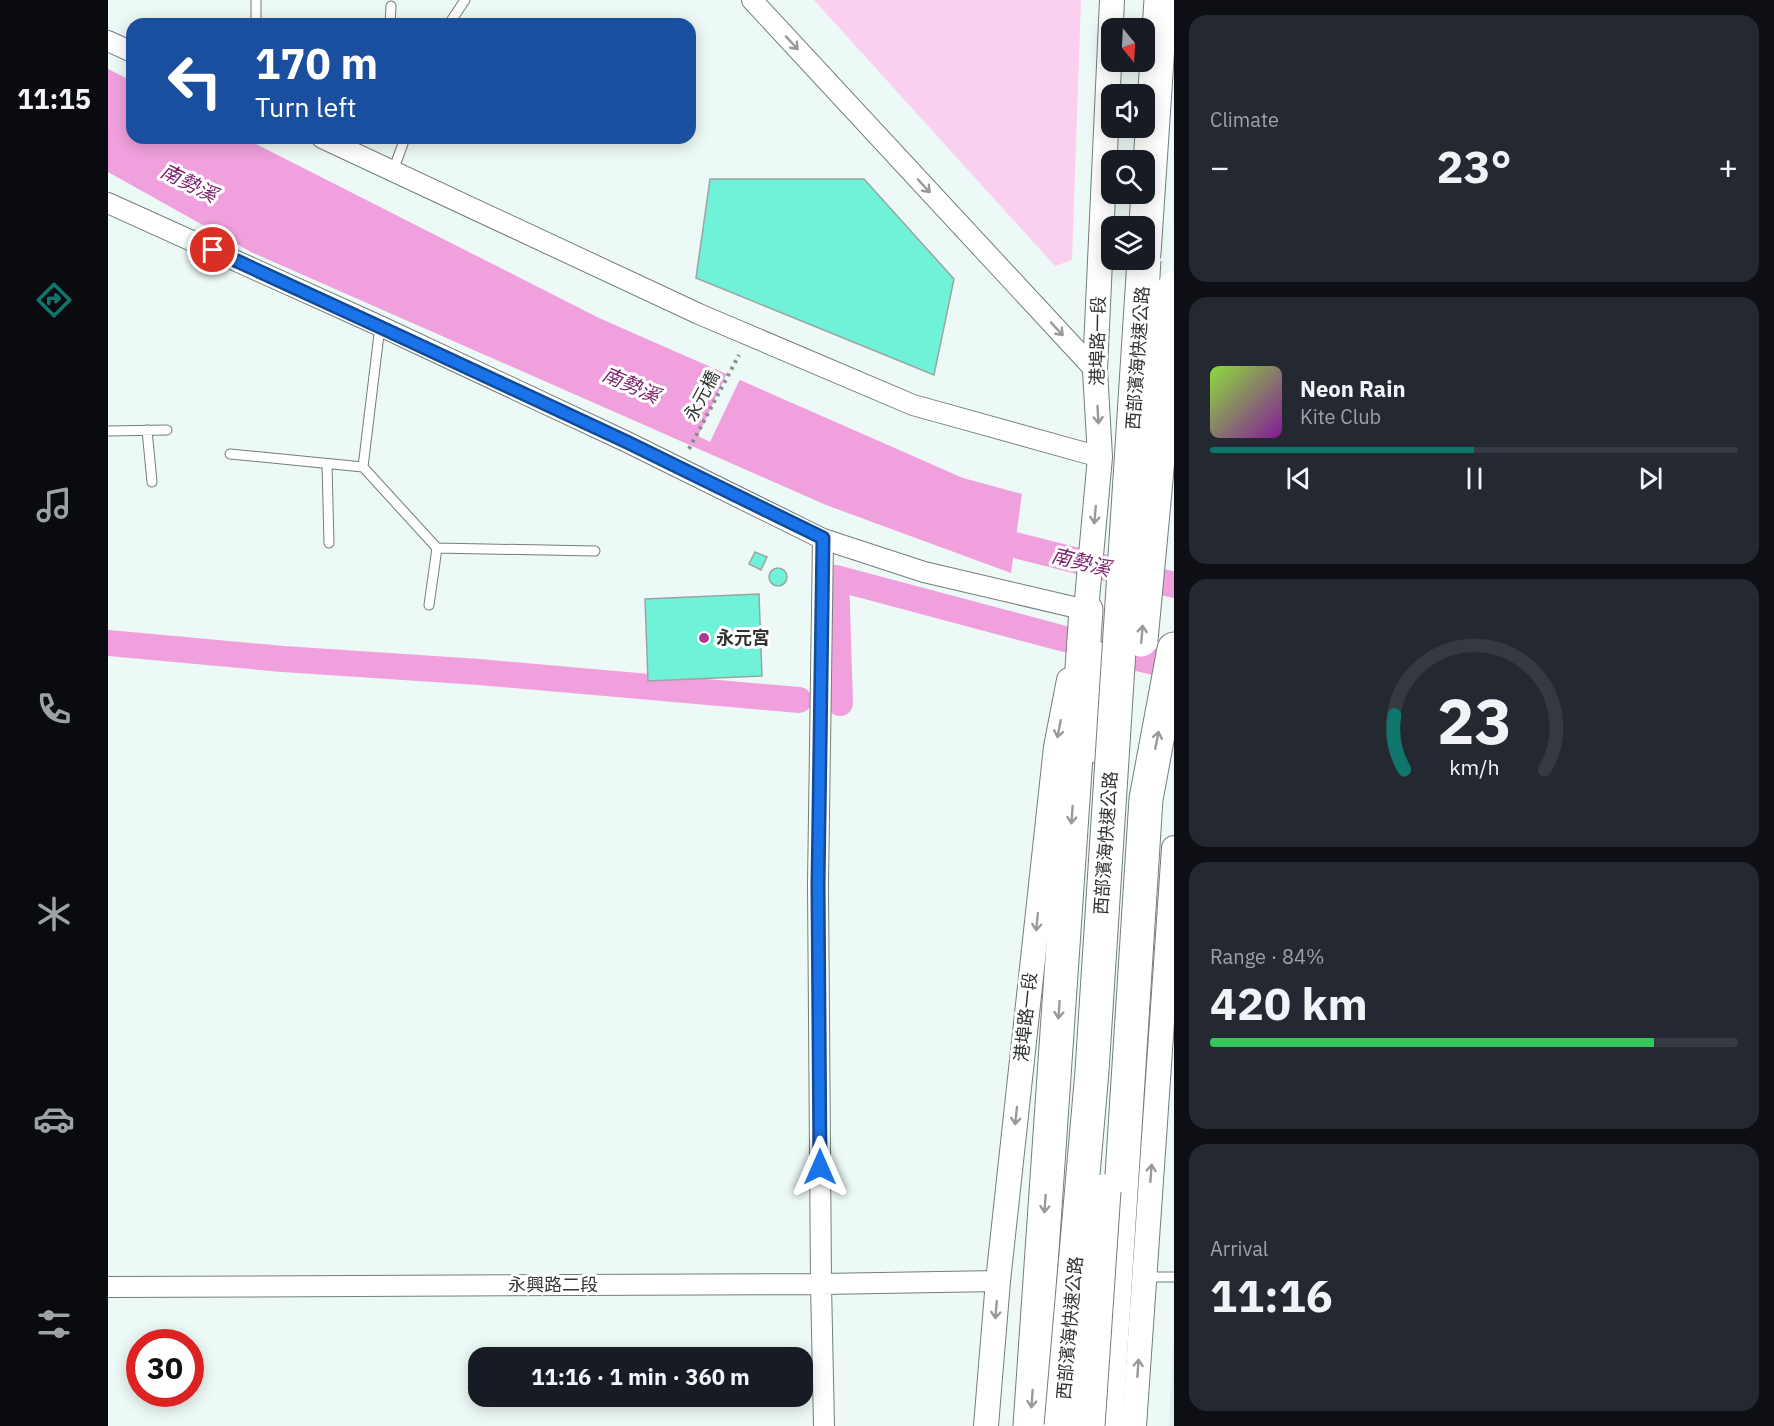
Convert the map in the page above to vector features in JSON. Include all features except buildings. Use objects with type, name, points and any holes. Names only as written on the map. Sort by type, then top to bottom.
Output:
[{"type":"highway","points":[[1146,216],[1161,0]]},
{"type":"highway","name":"西部濱海快速公路","points":[[1063,1426],[1092,1071],[1143,270]]},
{"type":"highway","name":"西部濱海快速公路","points":[[1088,1426],[1137,686],[1174,288]]},
{"type":"highway","points":[[1030,1426],[1086,610]]},
{"type":"highway","points":[[1106,1426],[1146,799],[1174,649]]},
{"type":"street","points":[[752,0],[1095,370]]},
{"type":"street","name":"港埠路一段","points":[[986,1426],[998,1281],[1056,747],[1067,688],[1086,610],[1100,457],[1095,370],[1112,0]]},
{"type":"street","points":[[108,41],[126,49]]},
{"type":"street","points":[[335,144],[699,314],[913,405],[1100,457]]},
{"type":"street","points":[[108,203],[380,327],[823,538],[924,572],[1086,610]]},
{"type":"street","name":"港埠路一段","points":[[1063,1426],[1070,1250],[1086,1053],[1097,852],[1121,517],[1162,385],[1174,369]]},
{"type":"street","points":[[823,538],[818,885],[824,1426]]},
{"type":"street","name":"港埠路一段","points":[[1086,610],[1098,686],[1097,852]]},
{"type":"street","points":[[1134,1426],[1174,848]]},
{"type":"street","name":"永興路二段","points":[[108,1287],[821,1284],[998,1281]]},
{"type":"lane","points":[[256,0],[256,18]]},
{"type":"lane","points":[[453,18],[465,0]]},
{"type":"lane","points":[[390,18],[391,6]]},
{"type":"lane","points":[[393,171],[403,144]]},
{"type":"lane","points":[[363,467],[380,327]]},
{"type":"lane","points":[[147,430],[152,482]]},
{"type":"lane","points":[[108,431],[167,430]]},
{"type":"lane","points":[[230,454],[363,467],[437,548],[595,551]]},
{"type":"lane","points":[[327,464],[329,543]]},
{"type":"lane","points":[[429,605],[437,548]]},
{"type":"lane","points":[[1144,1277],[1174,1277]]},
{"type":"path","name":"永元橋","points":[[679,468],[749,336]]},
{"type":"shaded area","points":[[814,0],[1081,0],[1072,260],[1055,266]]},
{"type":"shaded area","points":[[1174,1333],[1174,1426],[1169,1426]]},
{"type":"water","points":[[108,69],[126,78],[126,144],[256,144],[599,318],[963,478],[1022,494],[1011,573],[826,505],[251,252],[108,172]]},
{"type":"pier","points":[[728,371],[741,377],[710,442],[698,436]]},
{"type":"waterway","name":"南勢溪","points":[[983,537],[1174,585]]},
{"type":"waterway","points":[[840,703],[836,578],[1065,639]]},
{"type":"waterway","points":[[108,643],[799,700]]},
{"type":"waterway","points":[[1125,655],[1163,664]]},
{"type":"place","name":"永元宮","points":[[704,638]]},
{"type":"route","points":[[213,250],[627,442],[823,538],[818,885],[820,1167]]}]
